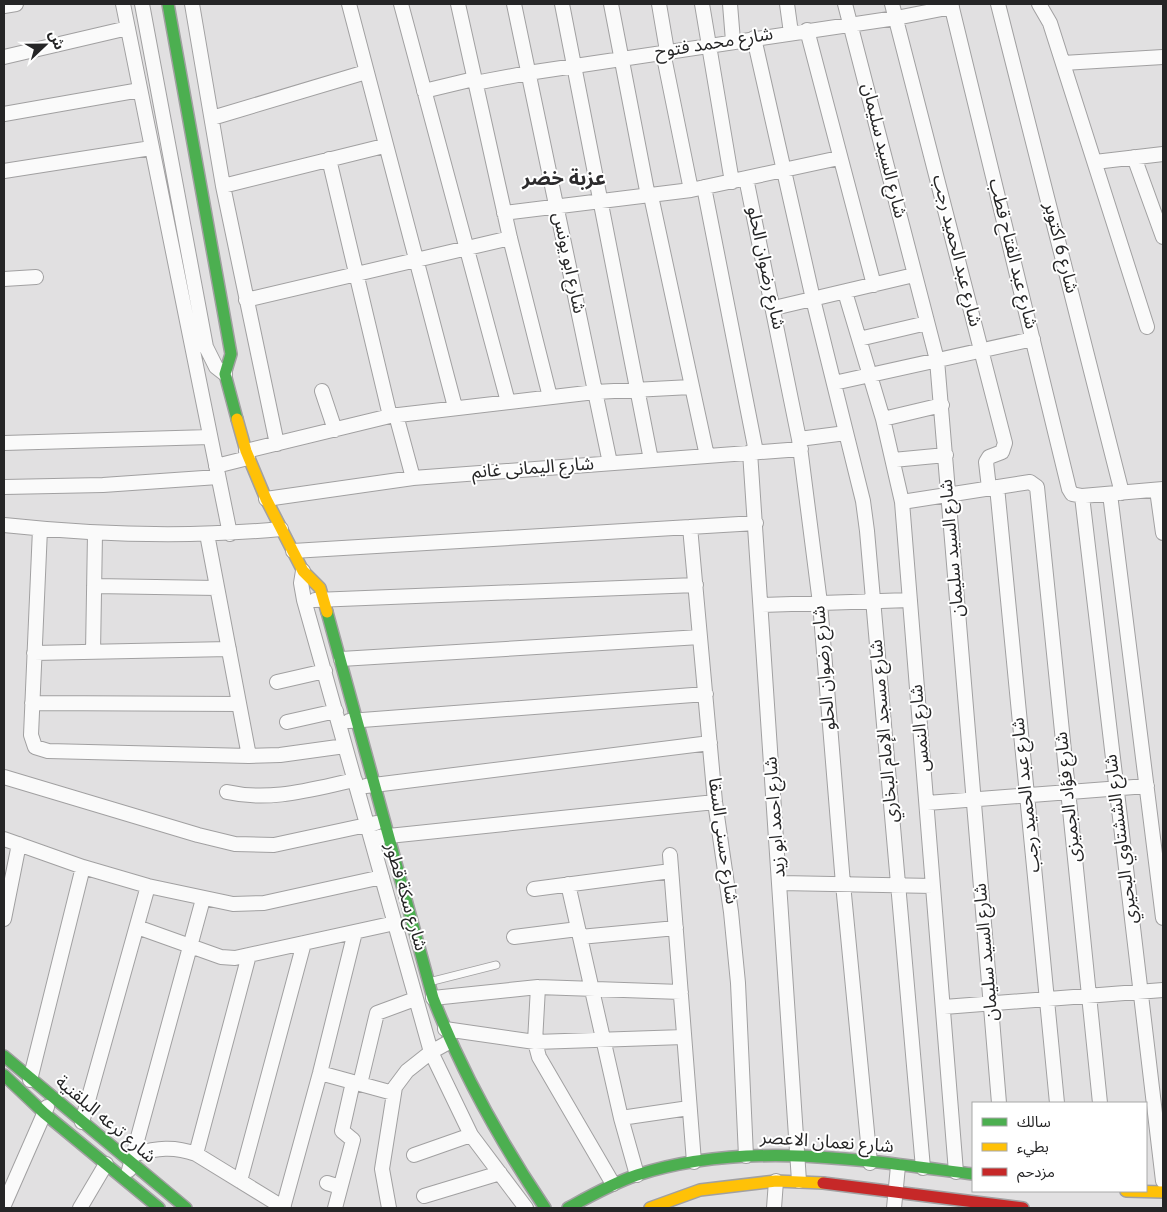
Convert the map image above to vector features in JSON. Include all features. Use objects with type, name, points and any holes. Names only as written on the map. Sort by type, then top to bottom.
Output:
[{"type":"street","points":[[4,6],[16,4]]},
{"type":"street","points":[[123,4],[230,534]]},
{"type":"street","name":"شارع سكة قطور","points":[[142,4],[206,347],[216,367],[225,374]]},
{"type":"street","name":"شارع سكة قطور","points":[[168,4],[231,354],[225,374],[247,455],[281,529],[304,571],[313,579],[324,600],[433,998],[447,1036],[475,1097],[506,1151],[545,1208]]},
{"type":"street","points":[[192,4],[223,186],[277,444]]},
{"type":"street","points":[[349,4],[384,146],[456,408]]},
{"type":"street","points":[[401,4],[508,402]]},
{"type":"street","points":[[458,4],[504,213],[550,397]]},
{"type":"street","name":"شارع ابو يونس","points":[[514,4],[610,463]]},
{"type":"street","points":[[562,4],[651,460]]},
{"type":"street","points":[[611,4],[649,196],[707,456]]},
{"type":"street","name":"شارع احمد ابو زيد","points":[[659,4],[666,52],[698,189],[753,452],[761,605],[799,1155],[799,1181]]},
{"type":"street","points":[[702,4],[732,182]]},
{"type":"street","points":[[730,4],[733,41]]},
{"type":"street","points":[[786,4],[791,33]]},
{"type":"street","name":"شارع السيد سليمان","points":[[845,4],[937,360],[999,1102]]},
{"type":"street","name":"شارع عبد الحميد رجب","points":[[892,4],[1005,443],[1002,452],[989,457],[986,462],[993,488],[1027,795],[1057,1102]]},
{"type":"street","name":"شارع 6 اكتوبر","points":[[998,4],[1116,493],[1146,786],[1163,918]]},
{"type":"street","points":[[1039,4],[1050,23],[1147,327]]},
{"type":"street","name":"شارع محمد فتوح","points":[[424,91],[622,58],[896,18],[951,6]]},
{"type":"street","name":"شارع عبد الفتاح قطب","points":[[951,6],[1069,489],[1072,494],[1082,496]]},
{"type":"street","points":[[4,57],[128,28]]},
{"type":"street","points":[[807,30],[839,158],[874,285]]},
{"type":"street","name":"شارع مسجد الإمام البخاري","points":[[754,38],[813,299],[863,502],[874,601],[923,1168]]},
{"type":"street","points":[[1063,63],[1163,57]]},
{"type":"street","points":[[212,118],[366,72]]},
{"type":"street","points":[[4,114],[140,90]]},
{"type":"street","points":[[223,186],[384,146]]},
{"type":"street","points":[[4,171],[151,148]]},
{"type":"street","points":[[1095,162],[1163,154]]},
{"type":"street","points":[[504,213],[698,189],[839,158]]},
{"type":"street","points":[[1134,158],[1163,237]]},
{"type":"street","points":[[329,159],[356,274],[393,415],[413,478]]},
{"type":"street","name":"شارع رضوان الحلو","points":[[746,178],[774,308],[800,444],[820,603],[843,884],[870,1163]]},
{"type":"street","points":[[246,300],[510,238]]},
{"type":"street","points":[[774,308],[914,275]]},
{"type":"street","points":[[4,277],[36,277]]},
{"type":"street","name":"شارع النمس","points":[[845,292],[883,418],[902,502],[956,1172]]},
{"type":"street","points":[[859,339],[927,322]]},
{"type":"street","points":[[834,383],[1033,339]]},
{"type":"street","points":[[4,487],[121,484],[217,472],[247,455],[277,444],[393,415],[595,392],[691,387]]},
{"type":"street","points":[[322,391],[334,430]]},
{"type":"street","points":[[883,418],[942,405]]},
{"type":"street","name":"شارع اليمانى غانم","points":[[266,499],[413,478],[753,452],[800,444],[846,433]]},
{"type":"street","points":[[4,443],[210,437]]},
{"type":"street","points":[[893,460],[946,454]]},
{"type":"street","name":"شارع فؤاد الجميزى","points":[[993,488],[1030,482],[1036,484],[1038,490],[1100,1102]]},
{"type":"street","points":[[902,502],[993,488]]},
{"type":"street","points":[[1082,496],[1160,490],[1163,533]]},
{"type":"street","name":"شارع الششتاوي البحيري","points":[[1082,496],[1163,1181]]},
{"type":"street","points":[[293,551],[756,522]]},
{"type":"street","points":[[4,525],[95,534],[230,534],[281,529]]},
{"type":"street","name":"شارع حسنى السقا","points":[[690,527],[714,802],[732,912],[738,983],[746,1156]]},
{"type":"street","points":[[40,529],[31,736],[35,747],[48,751],[249,756],[280,755],[345,746]]},
{"type":"street","points":[[93,652],[95,534]]},
{"type":"street","points":[[207,534],[249,756]]},
{"type":"street","name":"شارع سكة قطور","points":[[304,571],[301,583],[304,600],[431,1052],[471,1135],[526,1208]]},
{"type":"street","points":[[304,600],[696,585]]},
{"type":"street","points":[[94,586],[217,588]]},
{"type":"street","points":[[761,605],[910,600]]},
{"type":"street","points":[[341,659],[700,637]]},
{"type":"street","points":[[34,653],[228,649]]},
{"type":"street","points":[[277,682],[325,671]]},
{"type":"street","points":[[287,722],[337,717],[358,720],[706,694]]},
{"type":"street","points":[[32,703],[239,704]]},
{"type":"street","points":[[227,792],[247,797],[267,798],[356,784],[374,784],[710,743]]},
{"type":"street","points":[[4,776],[207,838],[235,844],[274,845],[386,828],[714,802]]},
{"type":"street","points":[[927,803],[1146,786]]},
{"type":"street","points":[[4,839],[83,867],[148,886],[233,904],[264,903],[382,877]]},
{"type":"street","points":[[4,919],[19,844]]},
{"type":"street","points":[[670,855],[694,1162]]},
{"type":"street","points":[[30,1080],[83,867]]},
{"type":"street","points":[[534,890],[671,870]]},
{"type":"street","points":[[781,883],[933,886]]},
{"type":"street","points":[[568,884],[621,1118],[637,1175]]},
{"type":"street","points":[[82,1122],[148,886]]},
{"type":"street","points":[[125,1180],[133,1159],[203,899]]},
{"type":"street","points":[[137,927],[228,958],[395,923]]},
{"type":"street","points":[[514,937],[676,928]]},
{"type":"street","points":[[133,1159],[167,1148],[196,1154],[284,1208],[355,932]]},
{"type":"street","points":[[240,1182],[304,943]]},
{"type":"street","points":[[196,1154],[249,955]]},
{"type":"street","points":[[433,998],[538,987],[681,992]]},
{"type":"street","points":[[538,987],[535,1042],[541,1062],[613,1184]]},
{"type":"street","points":[[944,1007],[1163,990]]},
{"type":"street","points":[[335,1208],[334,1185],[342,1160],[353,1140],[351,1137],[343,1134],[342,1130],[377,1013],[415,999]]},
{"type":"street","points":[[389,1208],[382,1169],[394,1093],[402,1075],[431,1052],[447,1036],[535,1042],[684,1037]]},
{"type":"street","name":"شارع ترعه البلقنية","points":[[4,1056],[30,1080],[82,1122],[133,1159],[168,1194],[186,1208]]},
{"type":"street","points":[[320,1073],[394,1093]]},
{"type":"street","name":"شارع ترعه البلقنية","points":[[4,1076],[44,1113],[160,1208]]},
{"type":"street","points":[[4,1205],[51,1097]]},
{"type":"street","points":[[621,1118],[689,1108]]},
{"type":"street","points":[[414,1155],[471,1135]]},
{"type":"street","name":"شارع نعمان الاعصر","points":[[568,1208],[613,1184],[637,1175],[694,1162],[746,1156],[799,1155],[972,1174]]},
{"type":"street","points":[[80,1208],[106,1164]]},
{"type":"street","points":[[894,1208],[898,1166]]},
{"type":"street","points":[[424,1196],[500,1174]]},
{"type":"street","points":[[774,1208],[776,1181]]},
{"type":"street","points":[[650,1208],[700,1190],[776,1181],[799,1181],[895,1191],[1023,1208]]},
{"type":"street","points":[[1147,1192],[1163,1192]]},
{"type":"street","points":[[160,1208],[168,1194]]},
{"type":"lane","points":[[429,982],[496,965]]},
{"type":"traffic: fast","points":[[168,4],[231,354],[225,374],[237,419]]},
{"type":"traffic: fast","points":[[327,612],[433,998],[469,1080],[497,1132],[545,1208]]},
{"type":"traffic: fast","points":[[4,1056],[186,1208]]},
{"type":"traffic: fast","points":[[4,1075],[44,1113],[159,1208]]},
{"type":"traffic: fast","points":[[568,1208],[593,1194],[637,1175],[678,1164],[720,1158],[804,1156],[889,1163],[972,1174]]},
{"type":"traffic: slow","points":[[237,419],[246,451],[266,499],[303,571],[320,588],[327,612]]},
{"type":"traffic: slow","points":[[650,1208],[700,1190],[776,1181],[823,1183]]},
{"type":"traffic: slow","points":[[1147,1192],[1163,1192]]},
{"type":"traffic: jam","points":[[823,1183],[1023,1208]]},
{"type":"district","name":"عزبة خضر","points":[[564,180]]}]
